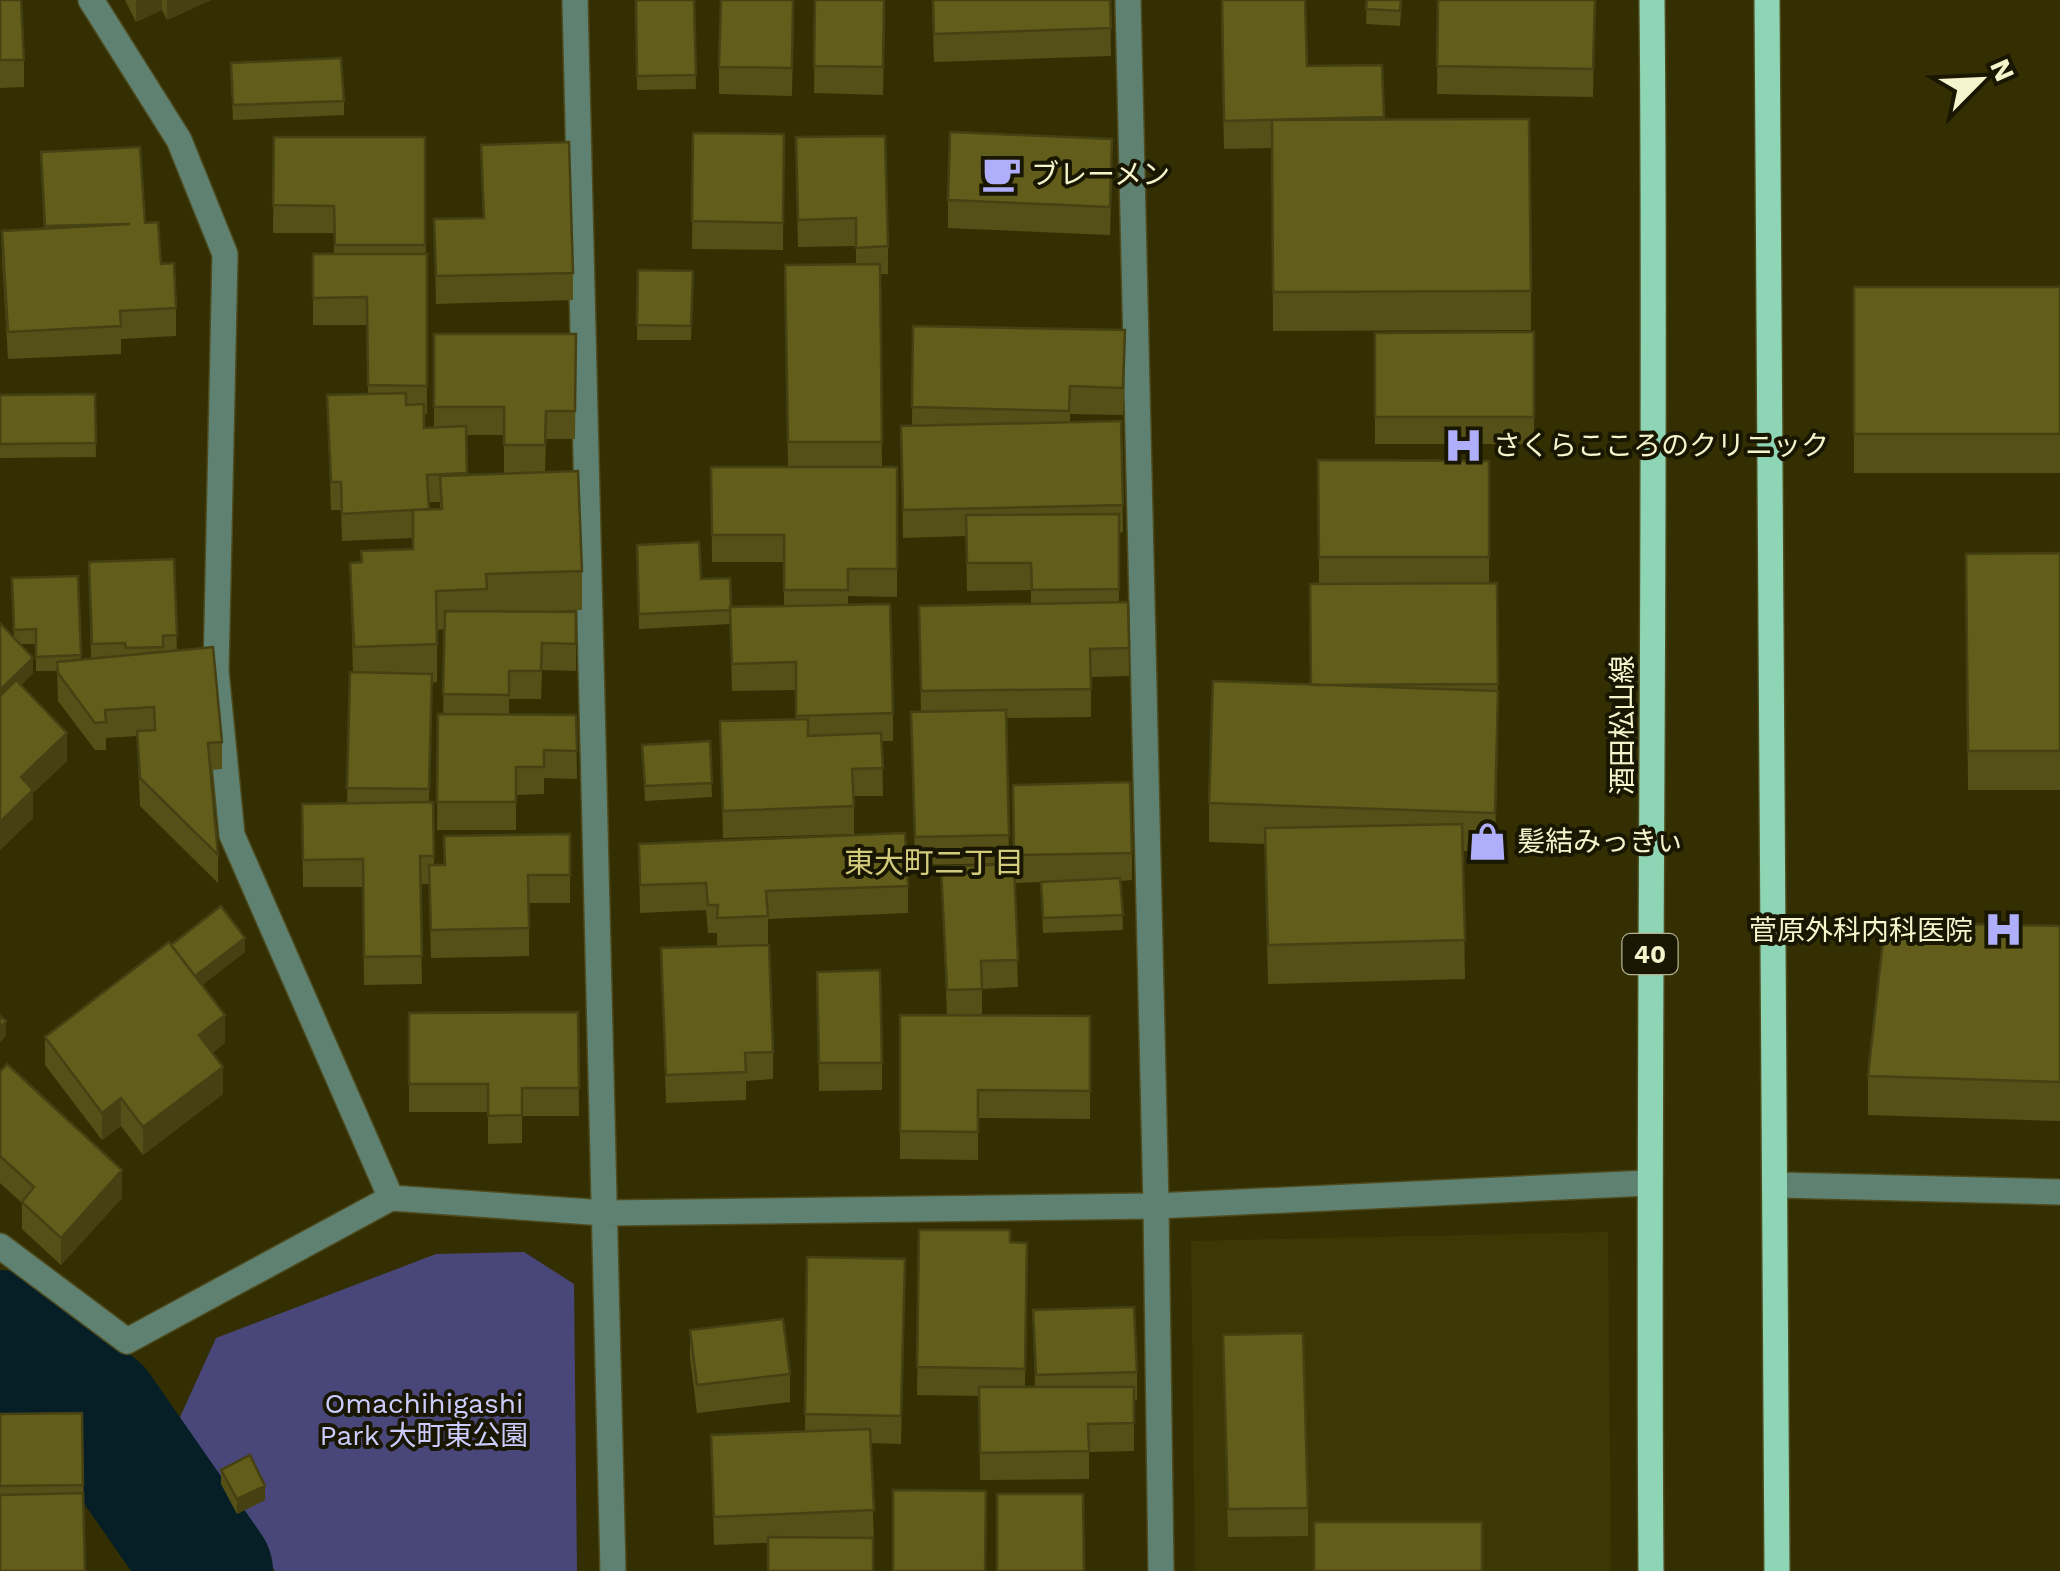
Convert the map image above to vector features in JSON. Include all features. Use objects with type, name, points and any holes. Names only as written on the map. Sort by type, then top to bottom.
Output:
[{"type":"main road","name":"酒田松山線","points":[[1651,1571],[1648,1182],[1655,337],[1652,0]]},
{"type":"main road","points":[[1767,0],[1777,1571]]},
{"type":"street","points":[[91,0],[179,140],[224,254],[216,671],[232,835],[391,1198]]},
{"type":"street","points":[[575,0],[613,1571]]},
{"type":"street","points":[[1128,0],[1156,1206],[1160,1571]]},
{"type":"street","points":[[0,1246],[127,1341],[391,1198],[605,1214],[1156,1206],[1648,1182]]},
{"type":"street","points":[[1776,1185],[2060,1192]]},
{"type":"shaded area","points":[[1608,1232],[1611,1571],[1195,1571],[1191,1241]]},
{"type":"green space","name":"Omachihigashi Park 大町東公園","points":[[524,1252],[574,1284],[577,1571],[275,1571],[175,1428],[216,1338],[436,1254]]},
{"type":"building","points":[[0,0],[21,0],[24,60],[0,60]]},
{"type":"building","points":[[636,0],[694,0],[696,75],[637,76]]},
{"type":"building","points":[[721,0],[793,0],[792,68],[719,67]]},
{"type":"building","points":[[815,0],[884,0],[883,67],[814,66]]},
{"type":"building","points":[[933,0],[1110,0],[1111,28],[934,34]]},
{"type":"building","points":[[1222,0],[1305,0],[1307,66],[1382,65],[1384,117],[1224,121]]},
{"type":"building","points":[[1367,0],[1401,0],[1400,11],[1366,9]]},
{"type":"building","points":[[1438,0],[1595,0],[1593,69],[1437,66]]},
{"type":"building","points":[[341,58],[344,101],[233,105],[231,63]]},
{"type":"building","points":[[1529,119],[1531,291],[1273,292],[1272,120]]},
{"type":"building","points":[[950,132],[1112,139],[1110,207],[948,200]]},
{"type":"building","points":[[693,133],[784,134],[783,223],[692,221]]},
{"type":"building","points":[[885,136],[888,246],[856,248],[856,218],[798,220],[796,137]]},
{"type":"building","points":[[274,137],[425,137],[425,245],[335,245],[334,206],[273,205]]},
{"type":"building","points":[[569,142],[573,273],[436,276],[434,219],[484,218],[481,145]]},
{"type":"building","points":[[140,147],[145,223],[158,222],[161,264],[174,263],[176,308],[120,311],[121,326],[8,332],[2,231],[130,224],[45,226],[41,152]]},
{"type":"building","points":[[313,254],[427,254],[427,386],[368,385],[367,297],[313,298]]},
{"type":"building","points":[[880,264],[882,442],[788,442],[785,265]]},
{"type":"building","points":[[638,270],[693,271],[691,326],[637,325]]},
{"type":"building","points":[[1854,287],[2060,287],[2060,434],[1854,434]]},
{"type":"building","points":[[913,326],[1125,330],[1123,388],[1070,386],[1069,411],[912,407]]},
{"type":"building","points":[[1534,332],[1534,417],[1375,417],[1375,333]]},
{"type":"building","points":[[434,334],[576,334],[575,411],[546,411],[545,445],[504,445],[504,407],[434,407]]},
{"type":"building","points":[[406,393],[406,405],[424,404],[424,428],[466,426],[467,473],[427,475],[429,509],[342,514],[341,482],[331,482],[327,395]]},
{"type":"building","points":[[95,394],[96,443],[0,444],[0,395]]},
{"type":"building","points":[[1121,421],[1123,505],[903,510],[901,426]]},
{"type":"building","points":[[1318,460],[1489,461],[1489,557],[1319,557]]},
{"type":"building","points":[[711,467],[897,467],[897,569],[848,569],[848,590],[784,590],[784,535],[712,535]]},
{"type":"building","points":[[578,471],[582,571],[486,574],[487,589],[436,591],[437,644],[354,647],[350,563],[362,562],[361,551],[413,549],[413,510],[442,509],[440,476]]},
{"type":"building","points":[[1119,514],[1119,589],[1032,590],[1031,563],[967,563],[966,515]]},
{"type":"building","points":[[699,542],[701,579],[730,578],[730,610],[639,614],[637,545]]},
{"type":"building","points":[[2060,553],[2060,751],[1968,751],[1966,554]]},
{"type":"building","points":[[174,559],[177,635],[163,636],[163,647],[92,644],[89,562]]},
{"type":"building","points":[[78,576],[81,655],[36,657],[36,629],[14,630],[12,578]]},
{"type":"building","points":[[1497,583],[1498,684],[1311,685],[1310,584]]},
{"type":"building","points":[[1128,602],[1129,648],[1090,649],[1091,689],[921,691],[919,606]]},
{"type":"building","points":[[890,604],[893,713],[796,716],[796,662],[732,664],[730,607]]},
{"type":"building","points":[[445,611],[576,612],[576,644],[542,643],[541,671],[509,671],[509,695],[443,694]]},
{"type":"building","points":[[0,623],[33,658],[0,690]]},
{"type":"building","points":[[213,647],[222,742],[208,743],[218,855],[140,778],[137,731],[155,730],[154,707],[105,710],[106,722],[95,723],[58,673],[57,662]]},
{"type":"building","points":[[350,672],[432,674],[429,789],[347,788]]},
{"type":"building","points":[[16,680],[67,733],[21,777],[33,790],[0,822],[0,696]]},
{"type":"building","points":[[1213,681],[1498,691],[1495,813],[1209,803]]},
{"type":"building","points":[[1006,710],[1009,835],[915,837],[911,712]]},
{"type":"building","points":[[438,714],[576,715],[577,751],[544,750],[544,767],[516,767],[516,802],[437,802]]},
{"type":"building","points":[[808,719],[808,736],[881,733],[883,768],[852,769],[854,806],[723,811],[720,721]]},
{"type":"building","points":[[710,741],[712,783],[645,786],[642,745]]},
{"type":"building","points":[[1130,782],[1132,853],[1014,855],[1013,785]]},
{"type":"building","points":[[433,802],[434,856],[420,856],[422,956],[364,957],[363,859],[303,860],[302,804]]},
{"type":"building","points":[[1462,824],[1465,940],[1268,945],[1265,828]]},
{"type":"building","points":[[905,833],[908,886],[766,891],[768,916],[717,918],[718,905],[708,905],[706,883],[640,885],[639,844]]},
{"type":"building","points":[[570,834],[570,875],[528,875],[529,928],[431,930],[429,865],[445,865],[444,836]]},
{"type":"building","points":[[1014,864],[1018,960],[981,961],[982,989],[947,990],[941,867]]},
{"type":"building","points":[[1120,878],[1123,915],[1043,918],[1041,882]]},
{"type":"building","points":[[221,906],[245,938],[195,976],[171,945]]},
{"type":"building","points":[[1885,922],[2060,926],[2060,1082],[1868,1076]]},
{"type":"building","points":[[169,942],[225,1015],[199,1035],[223,1067],[143,1127],[121,1098],[102,1113],[45,1037]]},
{"type":"building","points":[[769,945],[773,1052],[745,1053],[746,1072],[666,1075],[661,948]]},
{"type":"building","points":[[880,970],[882,1063],[819,1063],[817,972]]},
{"type":"building","points":[[578,1012],[579,1088],[522,1088],[522,1115],[488,1116],[488,1084],[409,1084],[409,1013]]},
{"type":"building","points":[[900,1015],[1090,1016],[1090,1091],[978,1090],[978,1132],[900,1131]]},
{"type":"building","points":[[7,1064],[122,1170],[61,1238],[22,1202],[34,1187],[0,1156],[0,1072]]},
{"type":"building","points":[[919,1230],[1010,1230],[1010,1242],[1027,1243],[1025,1369],[917,1367]]},
{"type":"building","points":[[807,1257],[905,1259],[901,1416],[805,1414]]},
{"type":"building","points":[[1134,1307],[1137,1372],[1036,1375],[1033,1310]]},
{"type":"building","points":[[783,1319],[790,1374],[697,1385],[690,1330]]},
{"type":"building","points":[[1303,1333],[1308,1508],[1228,1509],[1223,1335]]},
{"type":"building","points":[[979,1387],[1134,1387],[1134,1423],[1088,1424],[1089,1451],[980,1453]]},
{"type":"building","points":[[82,1413],[83,1485],[0,1486],[0,1414]]},
{"type":"building","points":[[870,1429],[874,1510],[714,1517],[711,1435]]},
{"type":"building","points":[[250,1455],[265,1486],[237,1499],[221,1470]]},
{"type":"building","points":[[893,1490],[986,1491],[985,1571],[893,1571]]},
{"type":"building","points":[[83,1493],[85,1571],[0,1571],[0,1495]]},
{"type":"building","points":[[997,1494],[1083,1494],[1084,1571],[997,1571]]},
{"type":"building","points":[[1314,1522],[1482,1522],[1482,1571],[1314,1571]]},
{"type":"building","points":[[768,1537],[873,1538],[873,1571],[768,1571]]},
{"type":"waterway","points":[[0,1334],[97,1410],[209,1571]]},
{"type":"place","name":"ブレーメン","points":[[1001,174]]},
{"type":"place","name":"さくらこころのクリニック","points":[[1463,445]]},
{"type":"place","name":"髪結みっきぃ","points":[[1487,841]]},
{"type":"place","name":"菅原外科内科医院","points":[[2003,930]]},
{"type":"district","name":"東大町二丁目","points":[[934,862]]}]
